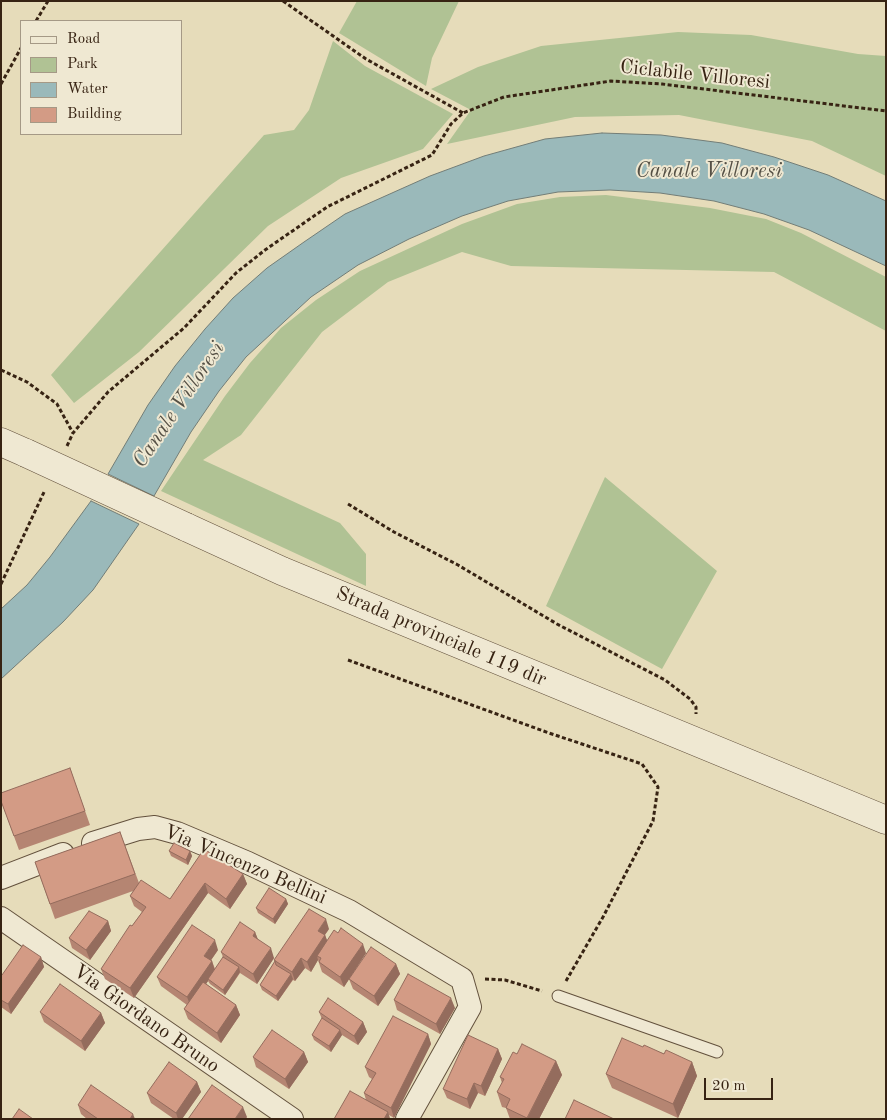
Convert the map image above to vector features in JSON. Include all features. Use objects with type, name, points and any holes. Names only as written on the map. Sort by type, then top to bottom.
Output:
[{"type":"street","name":"Strada provinciale 119 dir","points":[[1,442],[300,578],[886,820]]},
{"type":"street","name":"Via Vincenzo Bellini","points":[[1,878],[116,835],[155,827],[177,833],[248,863],[348,910],[464,986]]},
{"type":"street","name":"Via Giordano Bruno","points":[[1,918],[292,1119]]},
{"type":"street","points":[[408,1119],[470,1007],[464,986]]},
{"type":"lane","points":[[558,996],[717,1052]]},
{"type":"path","points":[[37,20],[48,1]]},
{"type":"path","points":[[283,1],[366,59],[463,113]]},
{"type":"path","points":[[1,84],[20,50]]},
{"type":"path","name":"Ciclabile Villoresi","points":[[169,341],[236,273],[295,228],[367,186],[432,155],[451,124],[463,113],[504,97],[611,81],[662,84],[886,111]]},
{"type":"path","points":[[1,370],[27,382],[57,404],[73,433]]},
{"type":"path","points":[[348,504],[394,532],[458,565],[557,624],[666,680],[690,699],[696,707],[696,742]]},
{"type":"path","points":[[348,660],[549,733],[642,764],[658,787],[653,821],[603,917],[558,996],[505,980],[464,986]]},
{"type":"green space","points":[[357,1],[459,1],[432,58],[426,86],[339,33]]},
{"type":"green space","points":[[678,32],[751,35],[858,54],[886,56],[886,176],[812,141],[679,115],[575,117],[447,144],[471,110],[431,89],[478,67],[541,46]]},
{"type":"green space","points":[[333,41],[365,66],[453,114],[423,149],[341,178],[268,226],[139,352],[74,403],[51,375],[264,135],[294,130],[309,110]]},
{"type":"green space","points":[[606,195],[710,208],[766,219],[801,233],[886,277],[886,331],[774,272],[511,266],[462,252],[388,282],[322,332],[241,435],[203,460],[340,523],[366,554],[366,586],[161,491],[225,396],[250,363],[281,328],[316,300],[360,271],[462,224],[517,204],[560,197]]},
{"type":"green space","points":[[605,477],[717,571],[662,669],[546,606]]},
{"type":"water","name":"Canale Villoresi","points":[[602,133],[661,135],[722,143],[774,157],[828,175],[886,201],[886,266],[809,230],[764,214],[714,201],[660,193],[610,190],[558,192],[508,201],[462,216],[409,239],[358,265],[311,297],[246,357],[219,391],[191,432],[154,496],[108,474],[148,405],[175,366],[205,329],[233,298],[267,268],[304,242],[345,214],[430,176],[484,156],[545,139]]},
{"type":"water","name":"Canale Villoresi","points":[[91,501],[139,524],[93,590],[63,622],[1,679],[1,609],[27,585]]},
{"type":"building","points":[[70,768],[85,811],[14,836],[1,801],[1,793]]},
{"type":"building","points":[[120,832],[135,874],[50,904],[35,862]]},
{"type":"building","points":[[174,843],[190,851],[186,860],[169,851]]},
{"type":"building","points":[[204,849],[243,874],[226,899],[205,883],[130,988],[101,969],[130,925],[132,926],[146,907],[130,896],[141,880],[170,899]]},
{"type":"building","points":[[269,888],[286,899],[273,919],[256,908]]},
{"type":"building","points":[[309,909],[326,919],[318,931],[325,935],[307,962],[301,958],[292,972],[274,960]]},
{"type":"building","points":[[89,911],[108,921],[86,950],[69,938]]},
{"type":"building","points":[[240,922],[255,932],[253,936],[271,948],[253,974],[221,952]]},
{"type":"building","points":[[192,925],[215,940],[204,956],[212,961],[187,997],[157,977]]},
{"type":"building","points":[[341,928],[363,944],[340,977],[319,962],[321,958],[317,956],[334,930],[338,933]]},
{"type":"building","points":[[23,945],[41,957],[8,1004],[1,1000],[1,974]]},
{"type":"building","points":[[371,947],[396,964],[374,996],[349,979]]},
{"type":"building","points":[[223,957],[239,967],[223,990],[208,979]]},
{"type":"building","points":[[275,961],[276,965],[291,974],[276,996],[260,985]]},
{"type":"building","points":[[408,974],[451,998],[436,1024],[394,1000]]},
{"type":"building","points":[[203,982],[236,1005],[217,1033],[184,1009]]},
{"type":"building","points":[[60,984],[101,1013],[81,1041],[40,1012]]},
{"type":"building","points":[[328,998],[363,1022],[354,1036],[319,1012]]},
{"type":"building","points":[[393,1016],[428,1034],[391,1108],[364,1093],[376,1073],[365,1067]]},
{"type":"building","points":[[322,1018],[340,1030],[329,1046],[312,1035]]},
{"type":"building","points":[[272,1030],[304,1052],[285,1079],[253,1057]]},
{"type":"building","points":[[468,1035],[498,1049],[481,1086],[474,1083],[467,1099],[443,1089]]},
{"type":"building","points":[[622,1038],[664,1054],[666,1050],[692,1062],[673,1104],[606,1074]]},
{"type":"building","points":[[522,1044],[556,1061],[527,1118],[506,1108],[510,1099],[497,1092],[504,1079],[500,1077],[513,1052],[517,1054]]},
{"type":"building","points":[[169,1062],[197,1082],[176,1113],[147,1093]]},
{"type":"building","points":[[91,1085],[133,1114],[130,1119],[98,1119],[78,1105]]},
{"type":"building","points":[[212,1085],[243,1107],[235,1119],[188,1119]]},
{"type":"building","points":[[350,1091],[388,1112],[384,1119],[334,1119]]},
{"type":"building","points":[[574,1100],[614,1119],[565,1119]]},
{"type":"building","points":[[19,1109],[33,1119],[12,1119]]}]
